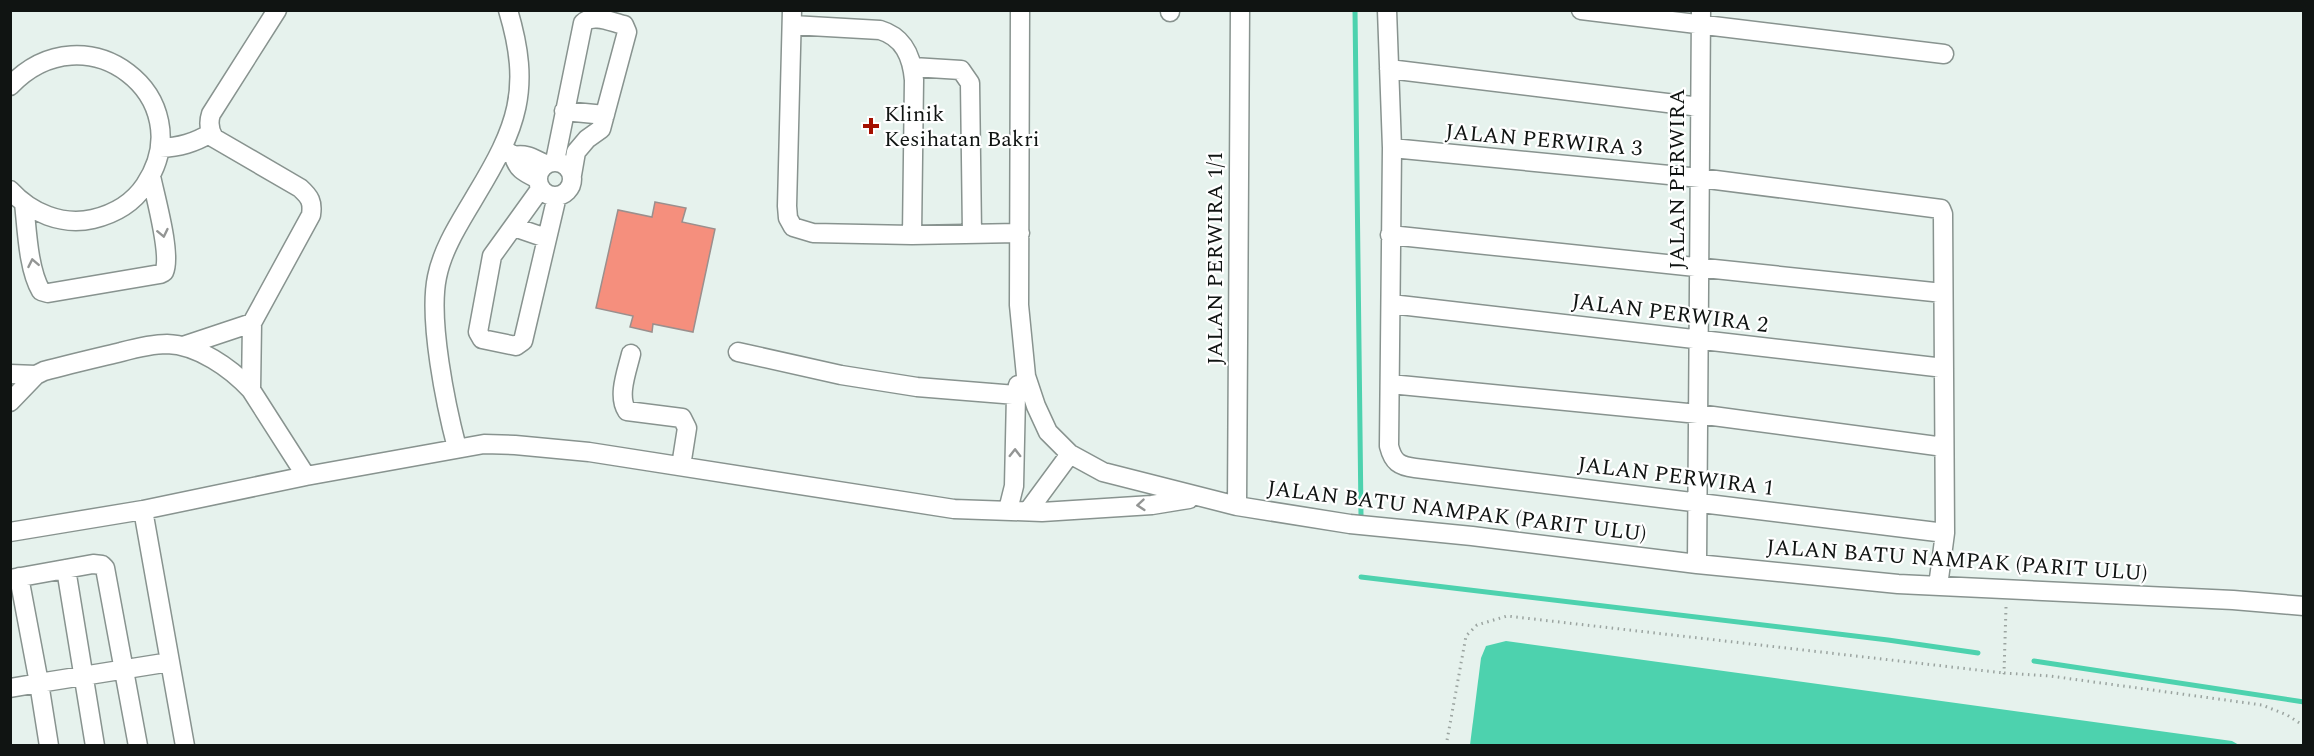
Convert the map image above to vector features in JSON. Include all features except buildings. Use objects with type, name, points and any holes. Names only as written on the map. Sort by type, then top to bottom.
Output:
[{"type":"street","points":[[251,390],[252,323],[311,215],[313,206],[309,196],[300,188],[214,138],[208,122],[277,10]]},
{"type":"street","points":[[458,448],[449,417],[434,300],[442,257],[459,222],[508,152],[518,102],[520,67],[516,37],[508,10]]},
{"type":"street","name":"JALAN BATU NAMPAK (PARIT ULU)","points":[[1020,10],[1020,305],[1026,376],[1043,425],[1059,445],[1070,454],[1102,472],[1237,506],[1350,524],[1472,536],[1697,564],[1938,586],[2222,599],[2304,606]]},
{"type":"street","name":"JALAN PERWIRA 1/1","points":[[1237,506],[1240,10]]},
{"type":"street","points":[[1387,10],[1392,148],[1390,384],[1698,414],[1944,447]]},
{"type":"street","points":[[1581,10],[1701,18],[1944,54]]},
{"type":"street","points":[[545,173],[551,195],[564,194],[569,188],[576,152],[587,139],[601,129],[627,32],[624,25],[594,17],[583,23],[564,111],[545,173],[514,226],[495,250],[490,262],[478,332],[482,339],[516,346],[523,342],[557,196]]},
{"type":"street","points":[[912,235],[913,67],[905,48],[889,33],[792,18],[788,218],[794,227],[813,233],[912,235],[1020,232]]},
{"type":"street","name":"JALAN PERWIRA","points":[[1697,564],[1701,18]]},
{"type":"street","points":[[10,86],[28,69],[50,58],[83,54],[114,63],[140,84],[149,97],[156,112],[160,148],[150,176],[130,201],[117,211],[102,217],[69,221],[37,212],[10,190]]},
{"type":"street","points":[[913,67],[961,70],[970,82],[972,234]]},
{"type":"street","points":[[1389,69],[1700,107]]},
{"type":"street","points":[[564,111],[604,115]]},
{"type":"street","points":[[160,148],[181,147],[195,143],[211,133]]},
{"type":"street","name":"JALAN PERWIRA 3","points":[[1392,148],[1700,178],[1941,209],[1943,214],[1943,293]]},
{"type":"street","points":[[508,152],[521,171],[545,173],[569,168],[572,175]]},
{"type":"street","points":[[24,203],[32,263],[37,285],[41,291],[48,293],[160,273],[164,272],[167,266],[166,249],[150,176]]},
{"type":"street","points":[[514,226],[546,238]]},
{"type":"street","points":[[1390,235],[1943,293],[1945,533],[1938,586]]},
{"type":"street","name":"JALAN PERWIRA 2","points":[[1391,304],[1944,368]]},
{"type":"street","points":[[183,346],[252,323]]},
{"type":"street","points":[[10,374],[36,375],[144,346],[167,344],[183,346],[229,369],[251,390],[306,476]]},
{"type":"street","points":[[738,352],[841,375],[917,387],[1016,395]]},
{"type":"street","points":[[631,354],[622,396],[623,405],[627,411],[682,418],[687,428],[681,466]]},
{"type":"street","points":[[1008,510],[1014,486],[1016,395],[1024,357]]},
{"type":"street","points":[[10,402],[36,375]]},
{"type":"street","name":"JALAN PERWIRA 1","points":[[1390,384],[1389,446],[1391,457],[1401,466],[1945,533]]},
{"type":"street","points":[[10,532],[142,510],[306,476],[484,444],[589,452],[954,509],[1028,511],[1152,505],[1199,497]]},
{"type":"street","points":[[1028,511],[1070,454]]},
{"type":"street","points":[[142,510],[185,746]]},
{"type":"street","points":[[49,746],[39,683],[15,578],[93,564],[102,565],[105,568],[138,746]]},
{"type":"street","points":[[66,569],[95,746]]},
{"type":"street","points":[[10,688],[171,662]]},
{"type":"path","points":[[2004,673],[2007,590]]},
{"type":"path","points":[[1446,746],[1466,636],[1477,625],[1507,616],[2004,673],[2050,676],[2262,705],[2287,715],[2304,726]]},
{"type":"shaded area","points":[[1506,641],[2232,741],[2239,745],[1470,745],[1481,658],[1486,646]]},
{"type":"waterway","points":[[1355,10],[1361,515]]},
{"type":"waterway","points":[[1361,577],[1888,640],[1978,653]]},
{"type":"waterway","points":[[2034,661],[2304,702]]},
{"type":"place","name":"Klinik Kesihatan Bakri","points":[[871,126]]}]
